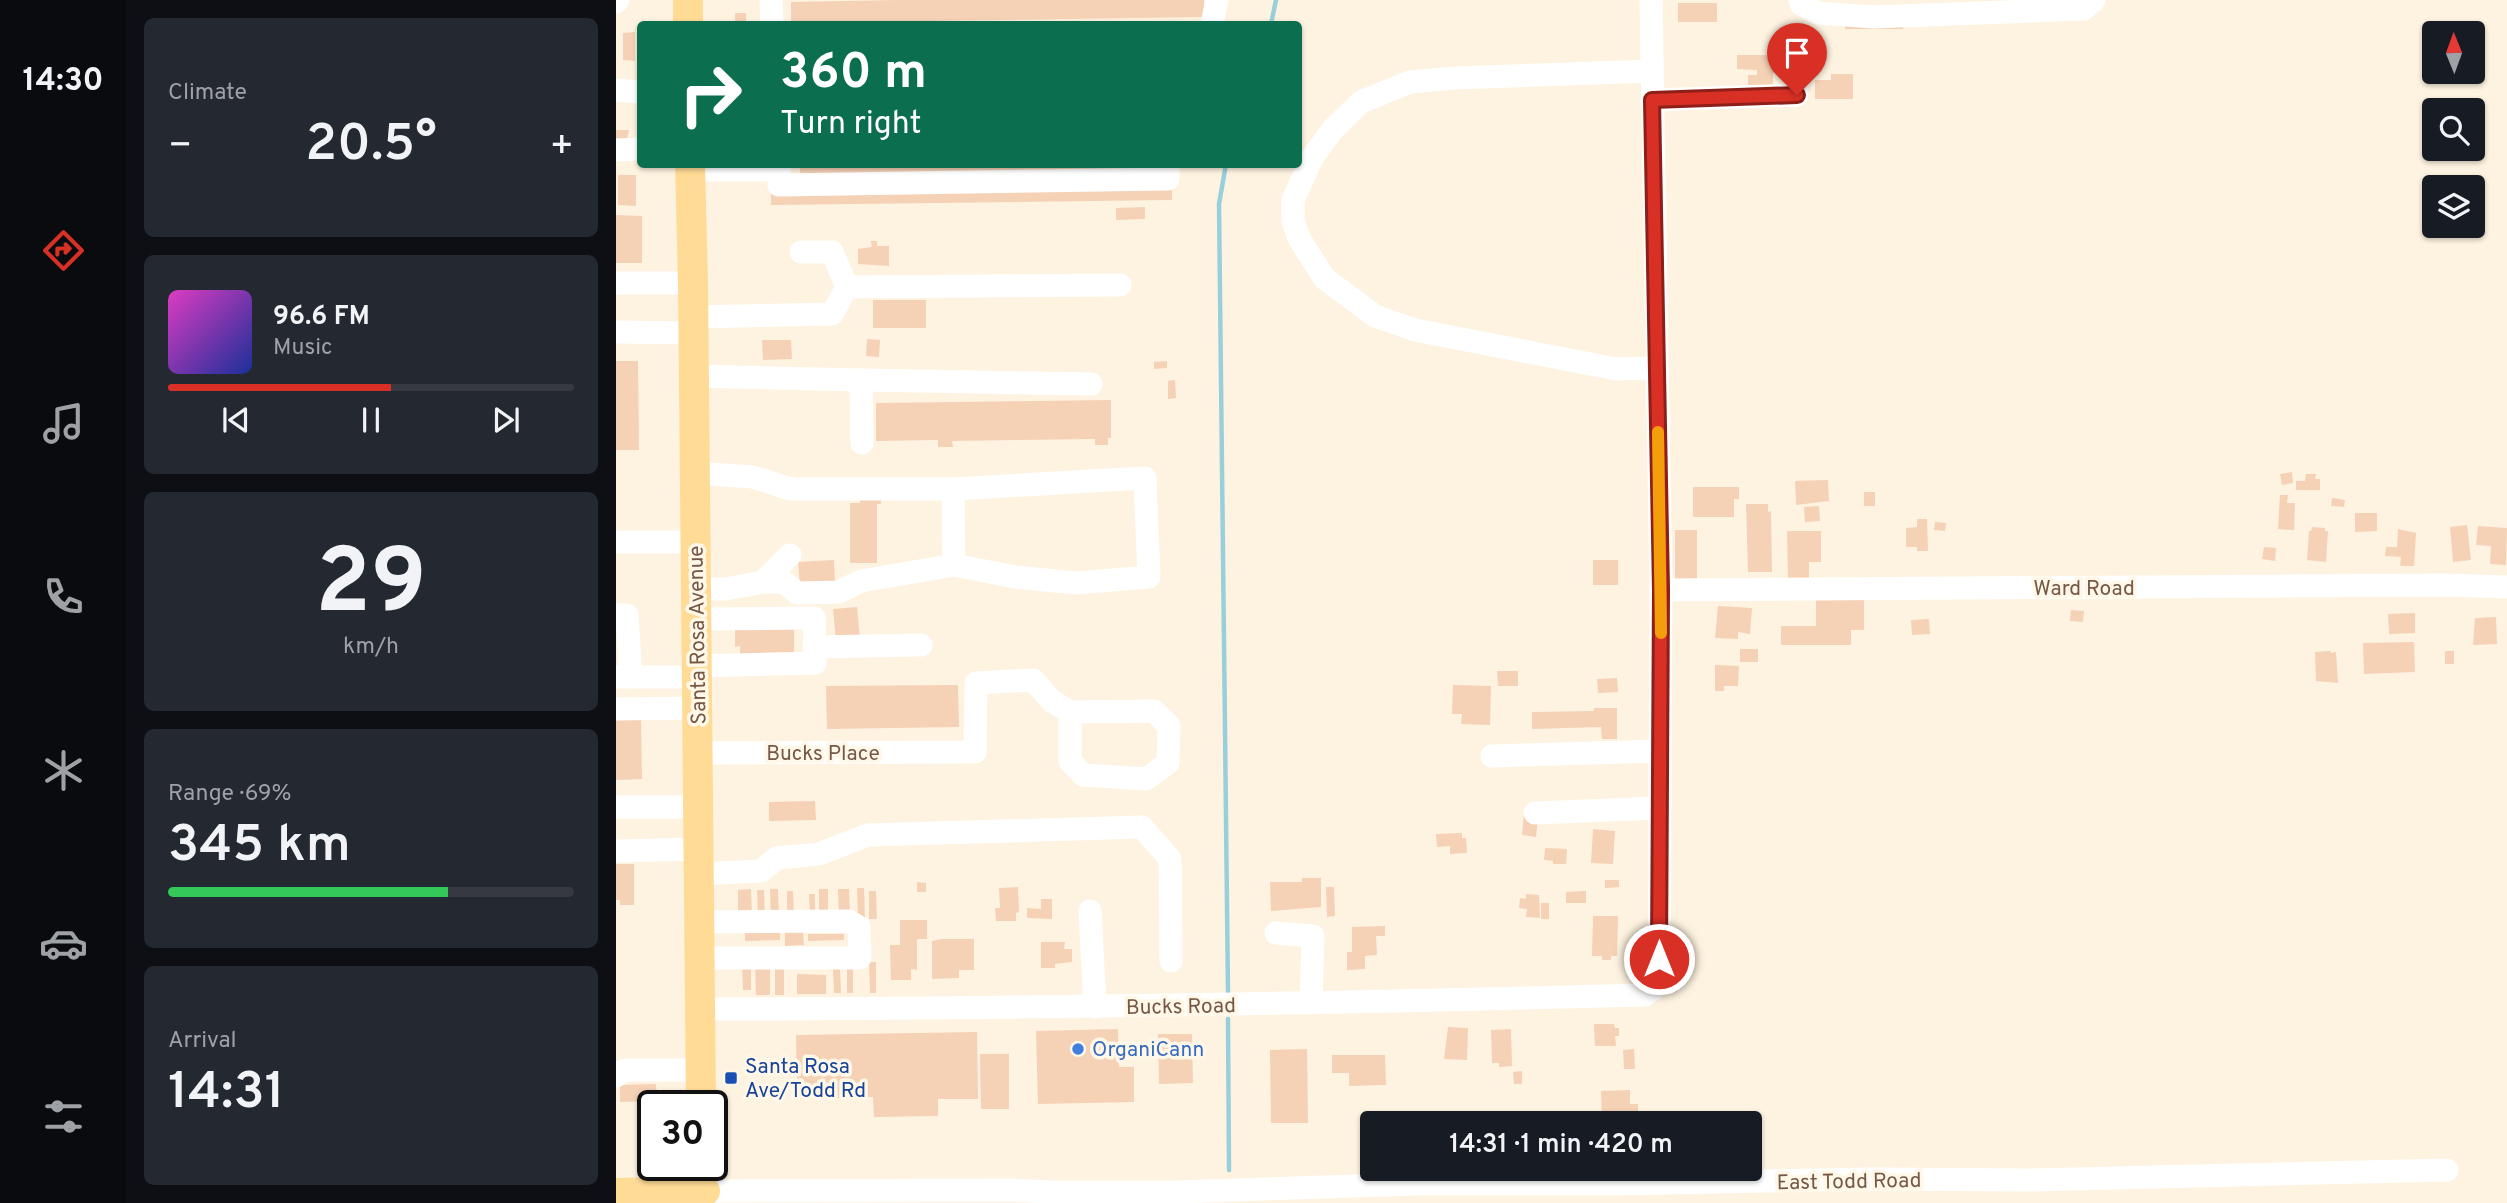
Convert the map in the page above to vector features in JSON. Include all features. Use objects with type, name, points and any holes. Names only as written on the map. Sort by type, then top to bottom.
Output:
[{"type":"main road","points":[[688,0],[688,21]]},
{"type":"main road","name":"Santa Rosa Avenue","points":[[690,168],[694,325],[701,1090]]},
{"type":"main road","points":[[616,1193],[704,1187]]},
{"type":"street","points":[[771,0],[772,21]]},
{"type":"street","points":[[1213,21],[1217,0]]},
{"type":"street","points":[[1535,813],[1660,808],[1661,590],[1651,0]]},
{"type":"street","points":[[1800,0],[1801,4],[1818,13],[1873,17],[2084,9],[2094,0]]},
{"type":"street","points":[[1652,100],[1797,95],[1794,70]]},
{"type":"street","points":[[1652,71],[1410,82],[1361,102],[1333,129],[1312,158],[1293,201],[1293,221],[1299,238],[1324,278],[1375,316],[1415,330],[1616,369],[1657,368]]},
{"type":"street","points":[[616,90],[637,92]]},
{"type":"street","points":[[616,150],[637,149]]},
{"type":"street","points":[[779,168],[779,185],[1168,179],[1168,168]]},
{"type":"street","points":[[801,252],[832,253],[848,287]]},
{"type":"street","points":[[616,283],[693,283]]},
{"type":"street","points":[[848,287],[1120,285]]},
{"type":"street","points":[[616,332],[832,314],[848,287]]},
{"type":"street","points":[[694,376],[1091,384]]},
{"type":"street","points":[[861,380],[862,443]]},
{"type":"street","points":[[695,472],[753,477],[790,489],[953,489],[1145,478],[1149,577],[1076,583],[1016,577],[954,565],[860,581],[839,592],[797,593],[785,582],[763,582],[724,589],[696,589]]},
{"type":"street","points":[[953,489],[954,565]]},
{"type":"street","points":[[616,542],[696,542]]},
{"type":"street","points":[[763,582],[790,555]]},
{"type":"street","name":"Ward Road","points":[[1661,590],[2507,587]]},
{"type":"street","points":[[616,615],[627,615],[623,677],[815,663],[814,618],[696,619]]},
{"type":"street","points":[[814,647],[921,645]]},
{"type":"street","name":"Bucks Place","points":[[698,753],[975,752],[976,683],[1033,680],[1052,701],[1070,712]]},
{"type":"street","points":[[616,709],[698,708]]},
{"type":"street","points":[[1154,711],[1169,726],[1168,763],[1146,779],[1083,775],[1070,761],[1070,712],[1154,711]]},
{"type":"street","points":[[1492,756],[1660,751]]},
{"type":"street","points":[[616,807],[698,807]]},
{"type":"street","name":"Bucks Road","points":[[699,1009],[1095,1007],[1645,995],[1659,984],[1660,808]]},
{"type":"street","points":[[616,851],[761,871],[777,858],[819,854],[868,835],[1142,827],[1170,859],[1171,961]]},
{"type":"street","points":[[1090,912],[1095,1007]]},
{"type":"street","points":[[698,922],[849,921],[859,927],[860,958],[699,958]]},
{"type":"street","points":[[1276,933],[1313,936],[1311,1003]]},
{"type":"street","points":[[616,1076],[624,1070],[700,1070]]},
{"type":"street","name":"East Todd Road","points":[[1762,1179],[2043,1180],[2447,1170]]},
{"type":"street","name":"East Todd Road","points":[[704,1187],[823,1198],[1011,1190],[1176,1192],[1361,1181]]},
{"type":"building","points":[[1204,0],[1205,17],[791,21],[791,2]]},
{"type":"building","points":[[1678,3],[1717,3],[1717,22],[1678,22]]},
{"type":"building","points":[[735,13],[746,13],[746,21],[735,21]]},
{"type":"building","points":[[1845,23],[1903,23],[1903,29],[1845,29]]},
{"type":"building","points":[[635,32],[635,61],[623,60],[623,33]]},
{"type":"building","points":[[1784,42],[1811,42],[1811,57],[1784,58]]},
{"type":"building","points":[[1737,55],[1779,55],[1779,73],[1773,73],[1773,91],[1748,87],[1748,75],[1757,75],[1757,70],[1737,69]]},
{"type":"building","points":[[1831,74],[1853,74],[1853,99],[1815,99],[1815,80],[1831,80]]},
{"type":"building","points":[[616,130],[629,130],[626,143],[616,143]]},
{"type":"building","points":[[800,168],[1153,168],[1153,170],[800,175]]},
{"type":"building","points":[[618,175],[636,175],[636,206],[618,205]]},
{"type":"building","points":[[1172,187],[1172,200],[771,205],[771,192]]},
{"type":"building","points":[[1145,207],[1145,219],[1116,220],[1116,208]]},
{"type":"building","points":[[616,215],[642,216],[642,263],[616,263]]},
{"type":"building","points":[[871,241],[877,241],[877,246],[889,246],[889,266],[858,264],[858,249],[872,247]]},
{"type":"building","points":[[873,300],[926,300],[926,328],[873,328]]},
{"type":"building","points":[[867,339],[880,340],[879,357],[866,356]]},
{"type":"building","points":[[762,340],[791,340],[792,359],[763,360]]},
{"type":"building","points":[[616,361],[638,361],[639,450],[616,450]]},
{"type":"building","points":[[1167,361],[1167,368],[1154,369],[1154,362]]},
{"type":"building","points":[[1175,380],[1176,398],[1168,399],[1168,381]]},
{"type":"building","points":[[1111,400],[1111,438],[1108,438],[1108,445],[1095,445],[1095,439],[952,441],[953,447],[938,447],[938,440],[876,441],[876,403]]},
{"type":"building","points":[[2292,472],[2293,483],[2282,485],[2280,474]]},
{"type":"building","points":[[2306,474],[2316,474],[2315,479],[2320,479],[2320,490],[2296,490],[2296,481],[2305,481]]},
{"type":"building","points":[[1828,480],[1829,501],[1796,505],[1795,481]]},
{"type":"building","points":[[1693,487],[1739,487],[1739,499],[1734,499],[1734,517],[1693,517]]},
{"type":"building","points":[[1864,492],[1875,492],[1875,506],[1864,506]]},
{"type":"building","points":[[860,495],[881,495],[881,504],[877,504],[877,563],[850,563],[850,503],[860,503]]},
{"type":"building","points":[[2280,495],[2288,495],[2287,503],[2295,503],[2294,530],[2278,529]]},
{"type":"building","points":[[2332,498],[2345,500],[2344,507],[2331,506]]},
{"type":"building","points":[[1746,504],[1768,504],[1768,512],[1771,511],[1772,572],[1748,572]]},
{"type":"building","points":[[1819,506],[1820,521],[1805,522],[1804,507]]},
{"type":"building","points":[[2355,513],[2377,513],[2377,531],[2355,532]]},
{"type":"building","points":[[1917,519],[1927,519],[1928,551],[1906,547],[1906,528],[1917,527]]},
{"type":"building","points":[[1935,522],[1946,523],[1945,531],[1934,530]]},
{"type":"building","points":[[2467,525],[2471,560],[2453,562],[2450,527]]},
{"type":"building","points":[[2478,526],[2507,528],[2506,565],[2490,564],[2491,546],[2476,545]]},
{"type":"building","points":[[2312,527],[2325,528],[2325,531],[2328,531],[2326,562],[2307,560],[2309,531]]},
{"type":"building","points":[[2398,529],[2416,533],[2414,566],[2400,566],[2401,557],[2385,556],[2386,547],[2397,547]]},
{"type":"building","points":[[1675,530],[1697,530],[1697,579],[1675,579]]},
{"type":"building","points":[[1787,531],[1821,531],[1821,562],[1809,562],[1809,579],[1788,579]]},
{"type":"building","points":[[2264,547],[2276,548],[2275,561],[2262,559]]},
{"type":"building","points":[[834,560],[835,583],[800,585],[798,562]]},
{"type":"building","points":[[1593,560],[1618,560],[1618,585],[1593,585]]},
{"type":"building","points":[[1816,598],[1864,598],[1864,630],[1851,630],[1851,645],[1781,645],[1781,626],[1816,626]]},
{"type":"building","points":[[1718,606],[1752,608],[1750,634],[1738,632],[1738,639],[1715,638]]},
{"type":"building","points":[[857,607],[860,639],[836,641],[833,609]]},
{"type":"building","points":[[2071,610],[2084,611],[2083,622],[2070,621]]},
{"type":"building","points":[[2415,613],[2415,633],[2389,634],[2388,614]]},
{"type":"building","points":[[2496,617],[2497,644],[2473,645],[2475,618]]},
{"type":"building","points":[[1929,619],[1930,634],[1912,635],[1911,620]]},
{"type":"building","points":[[794,623],[794,654],[740,654],[740,646],[735,647],[735,627]]},
{"type":"building","points":[[2414,642],[2415,672],[2364,674],[2363,643]]},
{"type":"building","points":[[1740,649],[1758,649],[1758,662],[1740,662]]},
{"type":"building","points":[[2445,651],[2454,651],[2454,664],[2445,664]]},
{"type":"building","points":[[2315,652],[2336,652],[2338,683],[2316,681]]},
{"type":"building","points":[[1715,665],[1739,666],[1738,686],[1724,686],[1724,691],[1715,691]]},
{"type":"building","points":[[1497,671],[1518,671],[1518,686],[1498,686]]},
{"type":"building","points":[[1617,678],[1618,692],[1598,693],[1597,679]]},
{"type":"building","points":[[958,685],[959,727],[827,729],[826,686]]},
{"type":"building","points":[[1453,685],[1491,686],[1490,725],[1461,724],[1462,714],[1452,714]]},
{"type":"building","points":[[1594,708],[1617,708],[1617,739],[1602,739],[1601,727],[1532,729],[1532,712],[1594,711]]},
{"type":"building","points":[[616,717],[641,717],[642,779],[616,780]]},
{"type":"building","points":[[815,801],[816,820],[769,821],[769,802]]},
{"type":"building","points":[[1524,813],[1538,818],[1536,837],[1522,835]]},
{"type":"building","points":[[1593,829],[1615,831],[1613,864],[1591,863]]},
{"type":"building","points":[[1462,833],[1462,838],[1466,838],[1467,853],[1450,854],[1450,846],[1437,847],[1436,834]]},
{"type":"building","points":[[1545,848],[1567,849],[1566,864],[1553,864],[1553,861],[1544,860]]},
{"type":"building","points":[[616,864],[634,864],[634,905],[620,905],[620,900],[616,900]]},
{"type":"building","points":[[1302,878],[1321,878],[1321,907],[1271,911],[1270,882],[1302,882]]},
{"type":"building","points":[[1605,880],[1619,880],[1619,887],[1605,888]]},
{"type":"building","points":[[917,882],[926,883],[926,892],[917,892]]},
{"type":"building","points":[[1018,887],[1019,912],[1016,913],[1016,921],[996,921],[995,908],[1000,908],[999,888]]},
{"type":"building","points":[[1326,887],[1334,887],[1335,916],[1327,917]]},
{"type":"building","points":[[857,888],[864,888],[865,917],[858,917]]},
{"type":"building","points":[[751,889],[752,918],[738,919],[738,890]]},
{"type":"building","points":[[770,889],[778,889],[779,917],[771,918]]},
{"type":"building","points":[[819,889],[828,889],[828,916],[819,916]]},
{"type":"building","points":[[838,889],[849,889],[850,916],[839,917]]},
{"type":"building","points":[[757,890],[764,890],[765,918],[758,918]]},
{"type":"building","points":[[787,891],[793,891],[794,916],[787,917]]},
{"type":"building","points":[[869,891],[876,891],[877,919],[869,919]]},
{"type":"building","points":[[1586,891],[1586,903],[1566,903],[1566,892]]},
{"type":"building","points":[[809,894],[815,894],[815,917],[810,917]]},
{"type":"building","points":[[1526,894],[1539,895],[1540,918],[1526,917],[1527,909],[1519,908],[1520,898],[1526,899]]},
{"type":"building","points":[[1041,899],[1052,899],[1052,919],[1027,918],[1027,908],[1041,909]]},
{"type":"building","points":[[1541,903],[1549,903],[1549,919],[1541,919]]},
{"type":"building","points":[[1593,916],[1618,916],[1617,956],[1611,956],[1611,960],[1592,956]]},
{"type":"building","points":[[900,920],[927,920],[927,939],[917,939],[917,970],[911,969],[911,980],[891,980],[890,945],[900,945]]},
{"type":"building","points":[[1385,926],[1385,936],[1376,936],[1377,955],[1365,956],[1365,969],[1347,970],[1347,952],[1352,952],[1352,927]]},
{"type":"building","points":[[780,932],[780,940],[745,941],[745,933]]},
{"type":"building","points":[[785,932],[803,932],[804,945],[785,946]]},
{"type":"building","points":[[808,934],[844,934],[844,940],[808,941]]},
{"type":"building","points":[[974,939],[974,970],[959,970],[959,978],[932,979],[932,941]]},
{"type":"building","points":[[1041,942],[1065,942],[1064,949],[1072,949],[1072,962],[1055,964],[1055,968],[1041,968]]},
{"type":"building","points":[[869,962],[876,962],[876,993],[870,993]]},
{"type":"building","points":[[770,965],[770,995],[756,995],[755,966]]},
{"type":"building","points":[[742,966],[751,966],[751,990],[743,990]]},
{"type":"building","points":[[853,966],[853,993],[847,993],[847,967]]},
{"type":"building","points":[[775,967],[784,967],[784,995],[775,995]]},
{"type":"building","points":[[833,968],[840,968],[841,993],[834,993]]},
{"type":"building","points":[[797,974],[826,975],[826,994],[797,994]]},
{"type":"building","points":[[1594,1024],[1614,1024],[1615,1028],[1619,1028],[1619,1036],[1615,1036],[1616,1046],[1595,1046]]},
{"type":"building","points":[[1448,1027],[1468,1028],[1467,1060],[1444,1059]]},
{"type":"building","name":"OrganiCann","points":[[1118,1029],[1119,1067],[1134,1067],[1134,1102],[1038,1104],[1036,1031]]},
{"type":"building","points":[[1511,1029],[1512,1066],[1499,1067],[1499,1063],[1492,1063],[1491,1030]]},
{"type":"building","points":[[977,1032],[978,1099],[938,1099],[938,1116],[874,1117],[873,1097],[797,1099],[796,1035]]},
{"type":"building","points":[[1158,1034],[1192,1034],[1193,1083],[1159,1084]]},
{"type":"building","points":[[1307,1049],[1308,1123],[1271,1123],[1270,1050]]},
{"type":"building","points":[[1634,1049],[1635,1069],[1624,1069],[1623,1050]]},
{"type":"building","points":[[980,1054],[1009,1054],[1009,1109],[981,1109]]},
{"type":"building","points":[[1332,1055],[1385,1055],[1386,1085],[1349,1086],[1349,1073],[1332,1073]]},
{"type":"building","points":[[1522,1071],[1522,1084],[1514,1084],[1513,1072]]},
{"type":"building","points":[[656,1084],[656,1090],[637,1090],[637,1102],[620,1102],[620,1085]]},
{"type":"building","points":[[1630,1090],[1630,1104],[1638,1104],[1638,1111],[1602,1111],[1601,1091]]},
{"type":"waterway","points":[[1272,21],[1276,0]]},
{"type":"waterway","points":[[1225,168],[1219,204],[1228,993]]},
{"type":"waterway","points":[[1228,1019],[1229,1170]]},
{"type":"slow traffic","points":[[1658,432],[1661,633]]},
{"type":"place","name":"OrganiCann","points":[[1078,1049]]},
{"type":"place","name":"Santa Rosa Ave/Todd Rd","points":[[731,1078]]},
{"type":"route","points":[[1659,959],[1661,590],[1652,100],[1797,95]]}]
